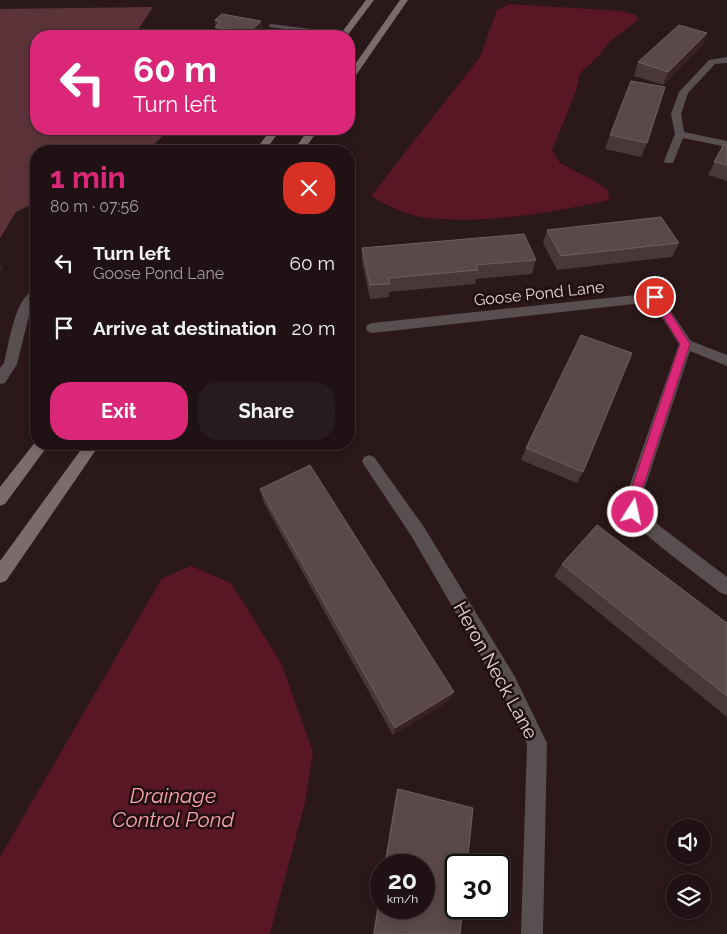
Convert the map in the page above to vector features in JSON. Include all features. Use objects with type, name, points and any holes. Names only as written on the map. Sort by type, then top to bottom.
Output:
[{"type":"main road","points":[[348,30],[370,0]]},
{"type":"main road","points":[[355,70],[404,0]]},
{"type":"main road","points":[[0,500],[38,450]]},
{"type":"main road","points":[[0,575],[89,450]]},
{"type":"street","points":[[669,161],[680,134],[676,114],[684,92],[712,62],[727,60]]},
{"type":"street","points":[[680,134],[727,144]]},
{"type":"street","name":"Goose Pond Lane","points":[[372,328],[655,297],[686,344]]},
{"type":"street","points":[[0,379],[10,364],[25,306],[30,300]]},
{"type":"street","points":[[727,361],[686,344],[635,493],[633,512],[655,532],[727,587]]},
{"type":"street","name":"Heron Neck Lane","points":[[370,461],[418,532],[508,684],[538,743],[532,934]]},
{"type":"lane","points":[[271,26],[300,30]]},
{"type":"shaded area","points":[[153,7],[138,30],[30,30],[30,135],[164,135],[153,145],[30,145],[30,205],[16,212],[0,238],[0,9]]},
{"type":"water","points":[[509,4],[622,11],[636,15],[637,21],[609,42],[599,56],[580,73],[576,91],[552,150],[560,163],[608,190],[609,200],[519,216],[473,220],[428,218],[413,215],[391,207],[371,196],[480,57],[497,10]]},
{"type":"water","name":"Drainage Control Pond","points":[[191,566],[231,583],[281,663],[313,752],[305,803],[270,934],[0,934],[0,857],[162,578]]},
{"type":"building","points":[[222,14],[261,21],[252,30],[232,30],[215,27],[220,22],[215,20]]},
{"type":"building","points":[[679,25],[707,33],[668,72],[638,62]]},
{"type":"building","points":[[631,81],[665,87],[647,143],[610,135]]},
{"type":"building","points":[[724,144],[727,145],[727,165],[714,162]]},
{"type":"building","points":[[661,217],[679,243],[561,256],[547,230]]},
{"type":"building","points":[[524,234],[536,260],[476,265],[478,270],[389,278],[390,284],[370,285],[362,248]]},
{"type":"building","points":[[581,335],[632,353],[583,472],[526,448]]},
{"type":"building","points":[[310,465],[454,692],[395,728],[260,489]]},
{"type":"building","points":[[597,525],[727,623],[727,696],[562,564]]},
{"type":"building","points":[[398,789],[473,808],[468,854],[445,854],[445,919],[462,919],[460,934],[374,934],[376,919],[435,919],[435,854],[387,854]]},
{"type":"route","points":[[633,512],[635,493],[686,344],[655,297]]}]
